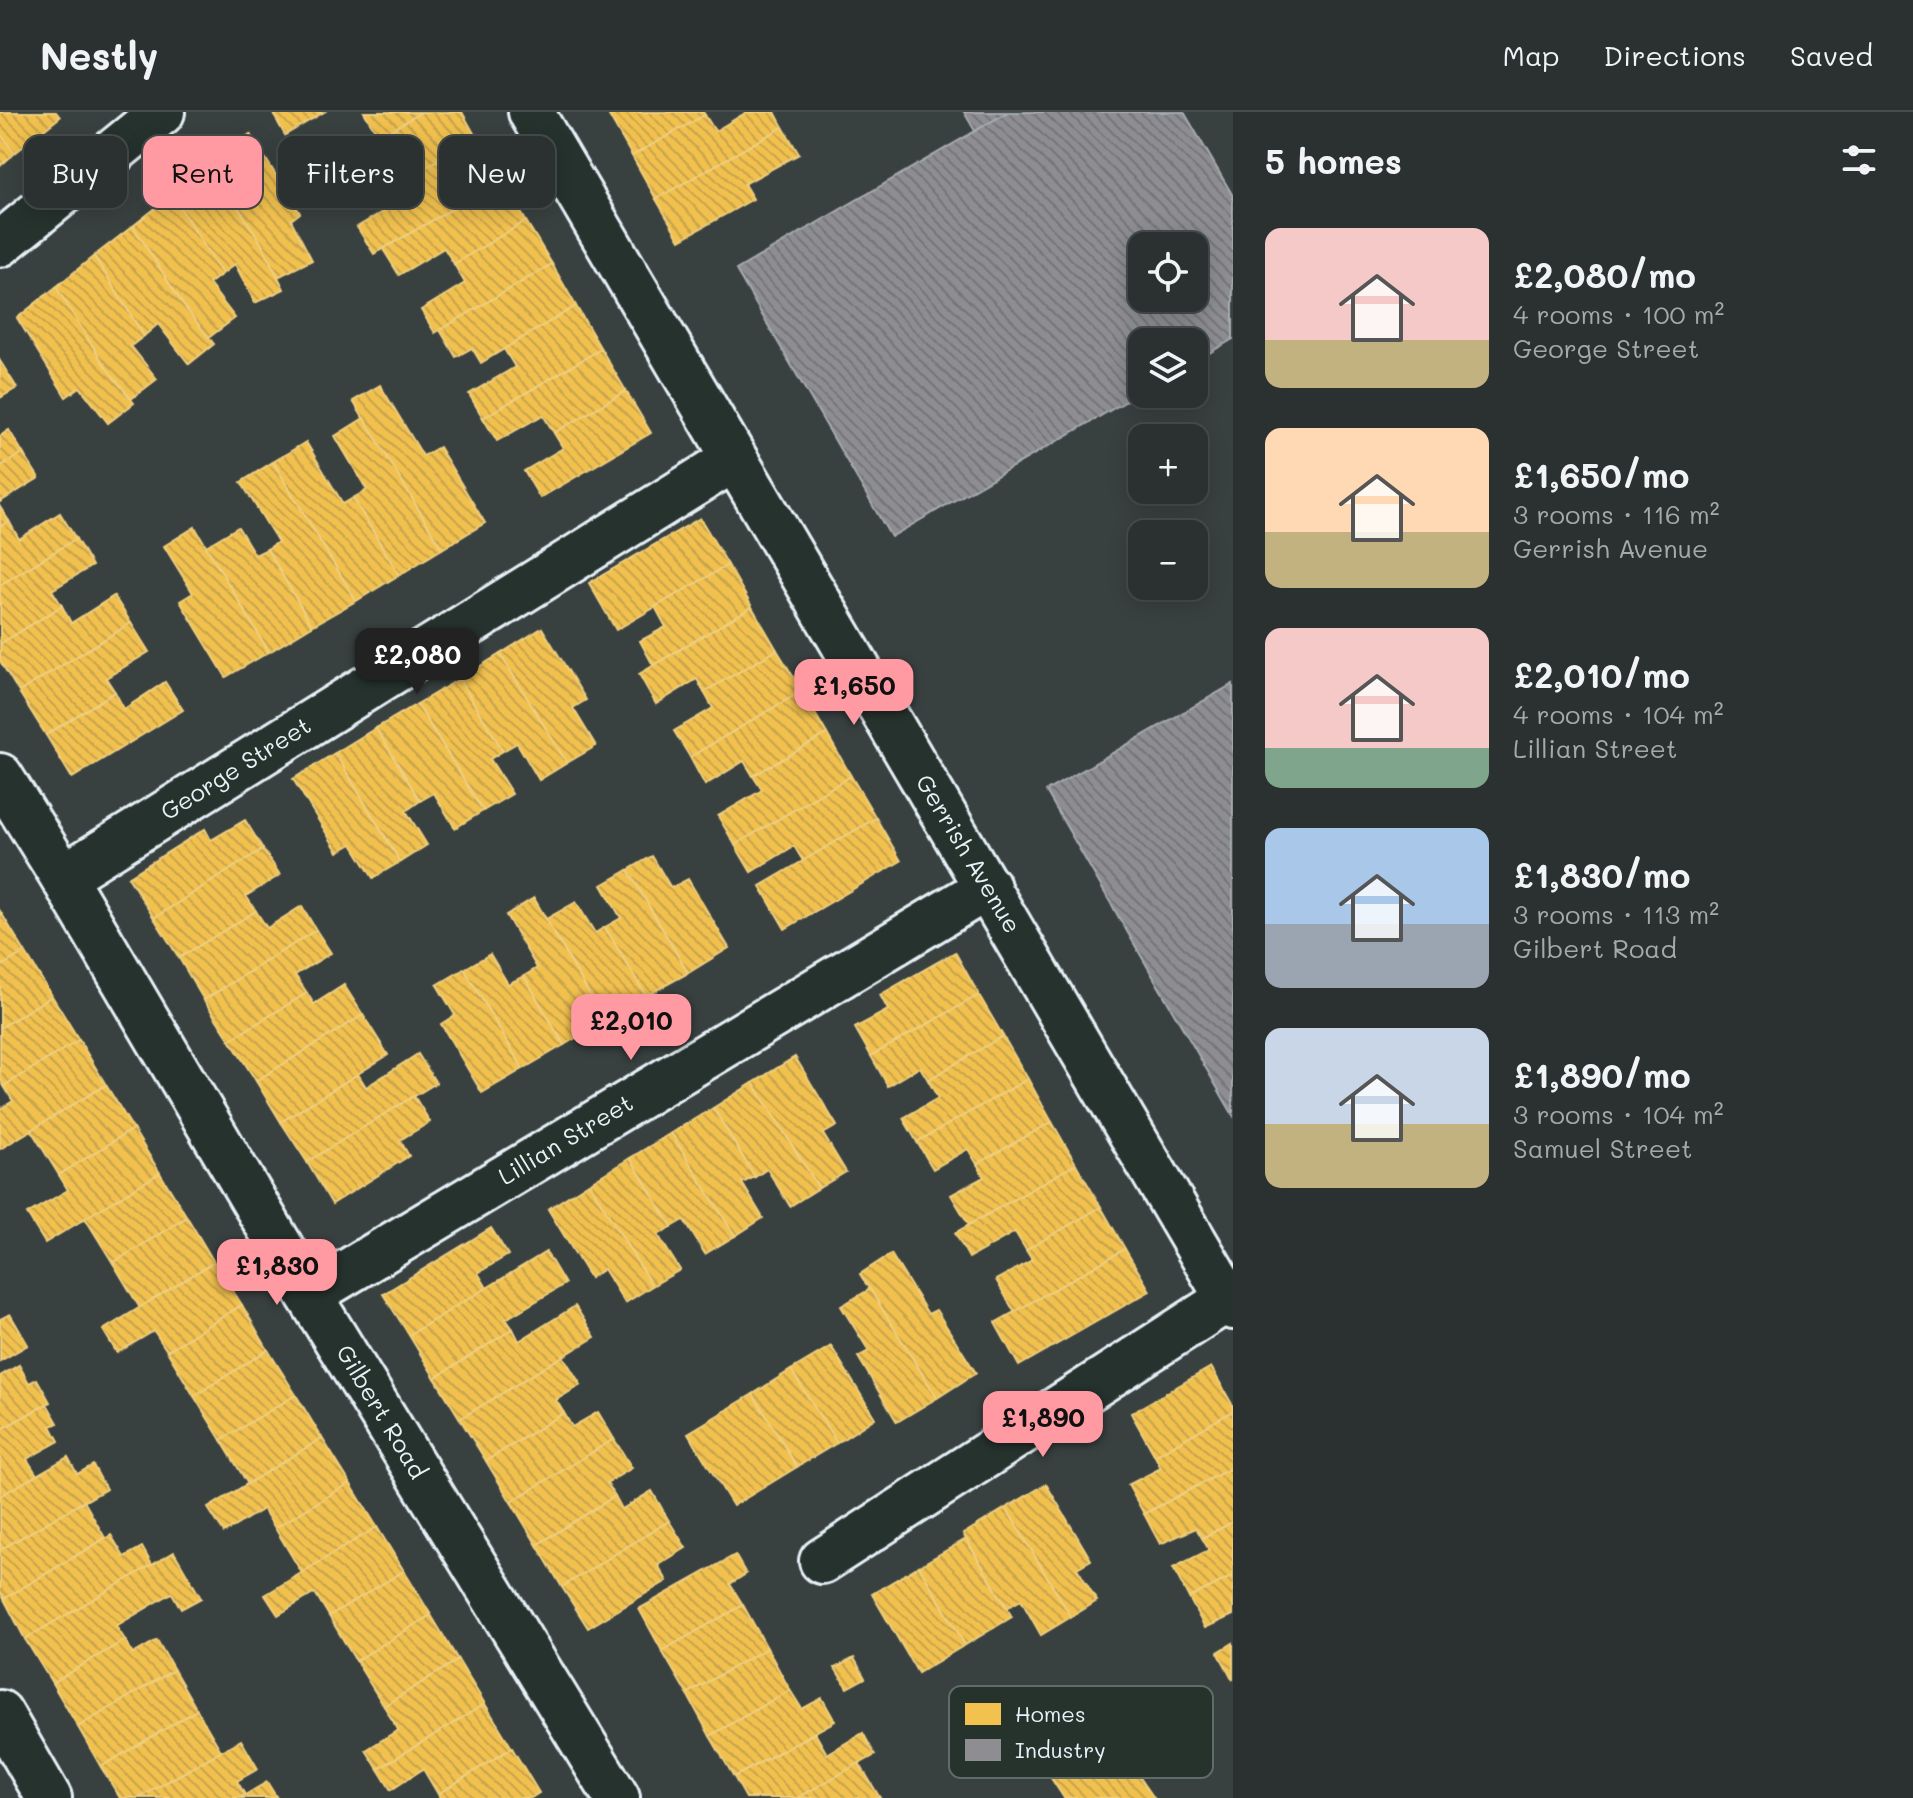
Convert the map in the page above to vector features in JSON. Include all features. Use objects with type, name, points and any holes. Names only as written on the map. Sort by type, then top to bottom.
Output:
[{"type":"street","points":[[0,244],[162,112]]},
{"type":"street","name":"Gerrish Avenue","points":[[531,112],[1230,1303]]},
{"type":"street","name":"George Street","points":[[63,877],[734,459]]},
{"type":"street","name":"Gilbert Road","points":[[0,776],[63,877],[309,1295],[617,1798]]},
{"type":"street","name":"Lillian Street","points":[[309,1295],[988,887]]},
{"type":"street","points":[[822,1561],[1230,1303]]},
{"type":"street","points":[[0,1713],[49,1798]]},
{"type":"building: Homes","points":[[0,112],[56,112],[60,117],[36,136],[24,136],[24,146],[15,153],[0,134]]},
{"type":"building: Homes","points":[[272,112],[324,112],[285,135]]},
{"type":"building: Homes","points":[[364,112],[422,112],[381,136]]},
{"type":"building: Homes","points":[[422,112],[462,112],[475,136],[439,136],[439,159],[423,169],[423,136],[382,136]]},
{"type":"building: Homes","points":[[703,112],[705,115],[632,156],[608,114]]},
{"type":"building: Homes","points":[[747,112],[775,112],[783,127],[656,199],[632,156],[705,115],[715,131]]},
{"type":"building: Homes","points":[[783,127],[799,154],[744,184],[753,199],[680,240],[656,199]]},
{"type":"building: Homes","points":[[0,134],[15,153],[0,166]]},
{"type":"building: Homes","points":[[262,153],[278,178],[278,208],[297,208],[300,213],[291,220],[312,260],[278,277],[239,208],[262,208]]},
{"type":"building: Homes","points":[[439,159],[439,208],[454,208],[374,254],[357,227],[389,208],[423,208],[423,169]]},
{"type":"building: Homes","points":[[156,208],[180,208],[222,274],[209,284],[235,318],[208,338],[183,305],[133,226]]},
{"type":"building: Homes","points":[[180,208],[239,208],[261,243],[284,289],[255,303],[235,264],[222,274]]},
{"type":"building: Homes","points":[[454,208],[518,208],[526,221],[454,264],[444,248],[399,275],[383,249]]},
{"type":"building: Homes","points":[[526,221],[552,264],[435,333],[421,310],[465,283],[454,264]]},
{"type":"building: Homes","points":[[133,226],[183,305],[214,344],[189,364],[158,324],[144,336],[94,256]]},
{"type":"building: Homes","points":[[94,256],[144,336],[131,346],[157,379],[131,399],[105,366],[56,287]]},
{"type":"building: Homes","points":[[552,264],[576,306],[481,363],[472,348],[456,357],[440,330]]},
{"type":"building: Homes","points":[[56,287],[105,366],[134,403],[108,423],[80,387],[66,397],[17,318]]},
{"type":"building: Homes","points":[[576,306],[601,349],[483,418],[469,394],[515,367],[504,349]]},
{"type":"building: Homes","points":[[601,349],[626,391],[554,433],[543,415],[497,441],[483,418]]},
{"type":"building: Homes","points":[[0,361],[17,388],[0,398]]},
{"type":"building: Homes","points":[[380,385],[423,456],[439,447],[485,523],[442,549],[353,401]]},
{"type":"building: Homes","points":[[626,391],[651,433],[540,498],[524,471],[563,448],[554,433]]},
{"type":"building: Homes","points":[[364,418],[442,549],[399,575],[353,498],[367,490],[335,436]]},
{"type":"building: Homes","points":[[9,430],[23,453],[0,467],[0,436]]},
{"type":"building: Homes","points":[[306,442],[343,504],[353,498],[399,575],[356,601],[273,462]]},
{"type":"building: Homes","points":[[23,453],[39,478],[0,502],[0,467]]},
{"type":"building: Homes","points":[[273,462],[356,601],[312,626],[267,549],[278,542],[241,482]]},
{"type":"building: Homes","points":[[0,507],[9,521],[0,527]]},
{"type":"building: Homes","points":[[60,513],[76,539],[0,585],[0,527],[9,521],[19,539]]},
{"type":"building: Homes","points":[[700,518],[728,565],[616,630],[589,583]]},
{"type":"building: Homes","points":[[195,527],[269,652],[226,677],[180,601],[193,593],[164,546]]},
{"type":"building: Homes","points":[[238,527],[255,555],[267,549],[312,626],[269,652],[206,546]]},
{"type":"building: Homes","points":[[76,539],[92,566],[52,590],[62,606],[0,644],[0,585]]},
{"type":"building: Homes","points":[[728,565],[752,607],[653,665],[640,641],[666,627],[655,607]]},
{"type":"building: Homes","points":[[114,596],[131,623],[19,692],[0,661],[0,644],[62,606],[71,623]]},
{"type":"building: Homes","points":[[752,607],[777,650],[704,692],[697,679],[656,704],[639,674]]},
{"type":"building: Homes","points":[[131,623],[149,652],[106,678],[115,692],[46,735],[19,692]]},
{"type":"building: Homes","points":[[542,628],[586,700],[573,708],[596,746],[567,763],[500,654]]},
{"type":"building: Homes","points":[[777,650],[802,691],[690,757],[674,731],[713,708],[704,692]]},
{"type":"building: Homes","points":[[500,654],[567,763],[539,780],[517,743],[503,751],[459,679]]},
{"type":"building: Homes","points":[[459,679],[503,751],[490,759],[512,794],[483,811],[417,704]]},
{"type":"building: Homes","points":[[165,682],[183,710],[72,778],[46,735],[115,692],[124,709]]},
{"type":"building: Homes","points":[[802,691],[827,734],[753,776],[744,761],[705,785],[690,757]]},
{"type":"building: Homes","points":[[417,704],[483,811],[455,828],[434,793],[420,801],[376,728]]},
{"type":"building: Homes","points":[[376,728],[420,801],[406,811],[427,845],[400,862],[335,753]]},
{"type":"building: Homes","points":[[827,734],[851,776],[735,845],[718,816],[762,790],[753,776]]},
{"type":"building: Homes","points":[[335,753],[400,862],[373,878],[352,844],[338,852],[293,779]]},
{"type":"building: Homes","points":[[851,776],[876,818],[803,861],[794,846],[751,872],[735,845]]},
{"type":"building: Homes","points":[[876,818],[901,861],[785,929],[760,886]]},
{"type":"building: Homes","points":[[245,820],[263,849],[154,918],[128,877],[205,829],[211,840]]},
{"type":"building: Homes","points":[[263,849],[280,875],[246,896],[256,911],[179,958],[154,918]]},
{"type":"building: Homes","points":[[652,856],[671,888],[688,879],[729,948],[688,973],[628,870]]},
{"type":"building: Homes","points":[[628,870],[688,973],[646,996],[605,927],[621,918],[602,885]]},
{"type":"building: Homes","points":[[534,898],[605,1021],[564,1045],[524,976],[537,968],[506,915]]},
{"type":"building: Homes","points":[[576,902],[595,933],[605,927],[646,996],[605,1021],[546,919]]},
{"type":"building: Homes","points":[[302,906],[316,930],[204,1000],[179,958],[256,911],[267,928]]},
{"type":"building: Homes","points":[[0,911],[25,952],[0,967]]},
{"type":"building: Homes","points":[[316,930],[331,953],[295,975],[307,993],[230,1040],[204,1000]]},
{"type":"building: Homes","points":[[25,952],[52,996],[0,1028],[0,967]]},
{"type":"building: Homes","points":[[955,952],[979,995],[871,1056],[855,1028],[888,1010],[880,995]]},
{"type":"building: Homes","points":[[490,954],[508,984],[524,976],[564,1045],[523,1069],[464,969]]},
{"type":"building: Homes","points":[[464,969],[523,1069],[482,1093],[441,1024],[455,1015],[437,985]]},
{"type":"building: Homes","points":[[344,985],[363,1015],[256,1081],[230,1040],[307,993],[314,1004]]},
{"type":"building: Homes","points":[[979,995],[1003,1036],[928,1080],[920,1067],[888,1086],[871,1056]]},
{"type":"building: Homes","points":[[52,996],[79,1040],[4,1086],[0,1079],[0,1028]]},
{"type":"building: Homes","points":[[363,1015],[388,1055],[281,1122],[256,1081]]},
{"type":"building: Homes","points":[[1003,1036],[1028,1079],[917,1142],[903,1118],[938,1098],[928,1080]]},
{"type":"building: Homes","points":[[79,1040],[106,1085],[0,1149],[0,1109],[13,1101],[4,1086]]},
{"type":"building: Homes","points":[[418,1054],[436,1083],[307,1162],[281,1122],[358,1074],[366,1087]]},
{"type":"building: Homes","points":[[795,1057],[837,1126],[823,1134],[846,1172],[819,1188],[753,1083]]},
{"type":"building: Homes","points":[[1028,1079],[1052,1122],[977,1164],[968,1149],[933,1169],[917,1142]]},
{"type":"building: Homes","points":[[753,1083],[819,1188],[790,1206],[767,1169],[755,1177],[713,1108]]},
{"type":"building: Homes","points":[[106,1085],[133,1129],[59,1175],[31,1130]]},
{"type":"building: Homes","points":[[414,1096],[430,1122],[400,1140],[409,1156],[332,1204],[307,1162]]},
{"type":"building: Homes","points":[[713,1108],[755,1177],[742,1183],[763,1218],[735,1236],[671,1133]]},
{"type":"building: Homes","points":[[1052,1122],[1076,1164],[969,1225],[951,1195],[984,1177],[977,1164]]},
{"type":"building: Homes","points":[[133,1129],[160,1173],[45,1243],[27,1214],[68,1190],[59,1175]]},
{"type":"building: Homes","points":[[671,1133],[735,1236],[705,1254],[684,1220],[672,1227],[630,1158]]},
{"type":"building: Homes","points":[[630,1158],[672,1227],[658,1235],[680,1270],[652,1286],[589,1183]]},
{"type":"building: Homes","points":[[1076,1164],[1101,1207],[1026,1250],[1015,1232],[969,1258],[955,1233]]},
{"type":"building: Homes","points":[[160,1173],[187,1217],[113,1263],[85,1218]]},
{"type":"building: Homes","points":[[589,1183],[652,1286],[625,1303],[604,1269],[590,1278],[548,1209]]},
{"type":"building: Homes","points":[[1101,1207],[1125,1249],[1015,1313],[996,1280],[1032,1260],[1026,1250]]},
{"type":"building: Homes","points":[[187,1217],[214,1262],[140,1308],[113,1263]]},
{"type":"building: Homes","points":[[491,1228],[508,1255],[478,1273],[487,1288],[409,1335],[383,1294]]},
{"type":"building: Homes","points":[[1125,1249],[1150,1291],[1019,1366],[995,1323]]},
{"type":"building: Homes","points":[[546,1252],[565,1284],[506,1319],[513,1329],[435,1378],[409,1335]]},
{"type":"building: Homes","points":[[891,1254],[928,1314],[936,1310],[976,1373],[937,1398],[860,1274]]},
{"type":"building: Homes","points":[[214,1262],[242,1305],[167,1351],[154,1331],[117,1353],[103,1330]]},
{"type":"building: Homes","points":[[870,1289],[937,1398],[897,1422],[858,1357],[869,1351],[841,1306]]},
{"type":"building: Homes","points":[[242,1305],[268,1350],[194,1396],[167,1351]]},
{"type":"building: Homes","points":[[575,1306],[595,1337],[460,1419],[435,1378],[513,1329],[519,1341]]},
{"type":"building: Homes","points":[[10,1314],[28,1345],[0,1361],[0,1319]]},
{"type":"building: Homes","points":[[831,1346],[875,1418],[837,1443],[791,1370]]},
{"type":"building: Homes","points":[[268,1350],[296,1395],[221,1440],[194,1396]]},
{"type":"building: Homes","points":[[563,1356],[581,1385],[556,1400],[564,1413],[486,1461],[460,1419]]},
{"type":"building: Homes","points":[[19,1365],[29,1383],[37,1379],[50,1402],[0,1430],[0,1376]]},
{"type":"building: Homes","points":[[1211,1367],[1233,1411],[1155,1456],[1131,1413]]},
{"type":"building: Homes","points":[[791,1370],[837,1443],[797,1467],[753,1394]]},
{"type":"building: Homes","points":[[753,1394],[797,1467],[733,1506],[688,1433]]},
{"type":"building: Homes","points":[[296,1395],[322,1438],[248,1484],[221,1440]]},
{"type":"building: Homes","points":[[47,1404],[58,1423],[51,1426],[59,1441],[27,1459],[37,1475],[0,1496],[0,1430]]},
{"type":"building: Homes","points":[[1233,1411],[1233,1467],[1144,1514],[1128,1485],[1161,1468],[1155,1456]]},
{"type":"building: Homes","points":[[598,1412],[614,1439],[511,1502],[486,1461],[564,1413],[572,1427]]},
{"type":"building: Homes","points":[[322,1438],[350,1483],[275,1528],[263,1509],[224,1533],[208,1508]]},
{"type":"building: Homes","points":[[614,1439],[632,1468],[607,1483],[615,1496],[537,1545],[511,1502]]},
{"type":"building: Homes","points":[[68,1457],[77,1474],[93,1465],[106,1489],[0,1550],[0,1496]]},
{"type":"building: Homes","points":[[1233,1467],[1233,1522],[1202,1538],[1196,1528],[1160,1544],[1144,1514]]},
{"type":"building: Homes","points":[[350,1483],[377,1527],[302,1573],[275,1528]]},
{"type":"building: Homes","points":[[1046,1484],[1091,1560],[1077,1568],[1097,1601],[1071,1617],[1006,1508]]},
{"type":"building: Homes","points":[[652,1491],[669,1521],[562,1587],[537,1545],[615,1496],[622,1509]]},
{"type":"building: Homes","points":[[84,1501],[105,1538],[4,1599],[0,1592],[0,1550]]},
{"type":"building: Homes","points":[[1006,1508],[1071,1617],[1041,1635],[1021,1600],[1007,1608],[963,1534]]},
{"type":"building: Homes","points":[[669,1521],[686,1548],[658,1565],[667,1581],[588,1628],[562,1587]]},
{"type":"building: Homes","points":[[1233,1522],[1233,1576],[1189,1598],[1173,1568],[1209,1550],[1202,1538]]},
{"type":"building: Homes","points":[[377,1527],[404,1571],[329,1616],[315,1593],[278,1615],[265,1595]]},
{"type":"building: Homes","points":[[111,1535],[124,1557],[142,1547],[152,1565],[25,1639],[4,1599]]},
{"type":"building: Homes","points":[[966,1539],[1012,1617],[965,1645],[919,1566]]},
{"type":"building: Homes","points":[[174,1552],[201,1598],[181,1609],[172,1593],[116,1626],[125,1640],[52,1683],[25,1639]]},
{"type":"building: Homes","points":[[735,1555],[746,1574],[730,1584],[743,1605],[662,1651],[639,1609]]},
{"type":"building: Homes","points":[[919,1566],[965,1645],[918,1673],[872,1594]]},
{"type":"building: Homes","points":[[404,1571],[431,1615],[356,1661],[329,1616]]},
{"type":"building: Homes","points":[[1233,1576],[1233,1615],[1205,1628],[1189,1598]]},
{"type":"building: Homes","points":[[743,1605],[767,1648],[687,1694],[662,1651]]},
{"type":"building: Homes","points":[[431,1615],[458,1660],[384,1706],[356,1661]]},
{"type":"building: Homes","points":[[125,1640],[133,1654],[157,1640],[174,1670],[78,1727],[52,1683]]},
{"type":"building: Homes","points":[[1233,1643],[1233,1680],[1218,1652]]},
{"type":"building: Homes","points":[[767,1648],[790,1690],[710,1736],[687,1694]]},
{"type":"building: Homes","points":[[854,1658],[865,1678],[847,1688],[835,1668]]},
{"type":"building: Homes","points":[[458,1660],[485,1704],[378,1769],[366,1750],[398,1730],[384,1706]]},
{"type":"building: Homes","points":[[174,1670],[197,1710],[101,1767],[78,1727]]},
{"type":"building: Homes","points":[[790,1690],[802,1709],[822,1698],[835,1721],[734,1777],[710,1736]]},
{"type":"building: Homes","points":[[485,1704],[512,1748],[438,1794],[423,1769],[391,1790],[378,1769]]},
{"type":"building: Homes","points":[[197,1710],[221,1751],[139,1798],[120,1798],[101,1767]]},
{"type":"building: Homes","points":[[815,1733],[827,1754],[863,1733],[875,1755],[798,1798],[746,1798],[734,1777]]},
{"type":"building: Homes","points":[[241,1740],[258,1769],[237,1781],[245,1795],[240,1798],[139,1798]]},
{"type":"building: Homes","points":[[512,1748],[539,1793],[531,1798],[440,1798],[438,1794]]},
{"type":"building: Homes","points":[[859,1763],[880,1798],[798,1798]]},
{"type":"building: Homes","points":[[1051,1778],[1140,1778],[1154,1798],[1064,1798]]},
{"type":"building: Homes","points":[[267,1782],[277,1798],[240,1798],[245,1795]]},
{"type":"building: Industry","points":[[964,112],[1008,112],[975,131]]},
{"type":"building: Industry","points":[[1008,112],[1184,112],[1233,196],[1233,339],[1208,354],[1208,328],[1128,328],[1128,400],[891,537],[736,270]]},
{"type":"building: Industry","points":[[1233,684],[1233,1115],[1046,791]]}]
